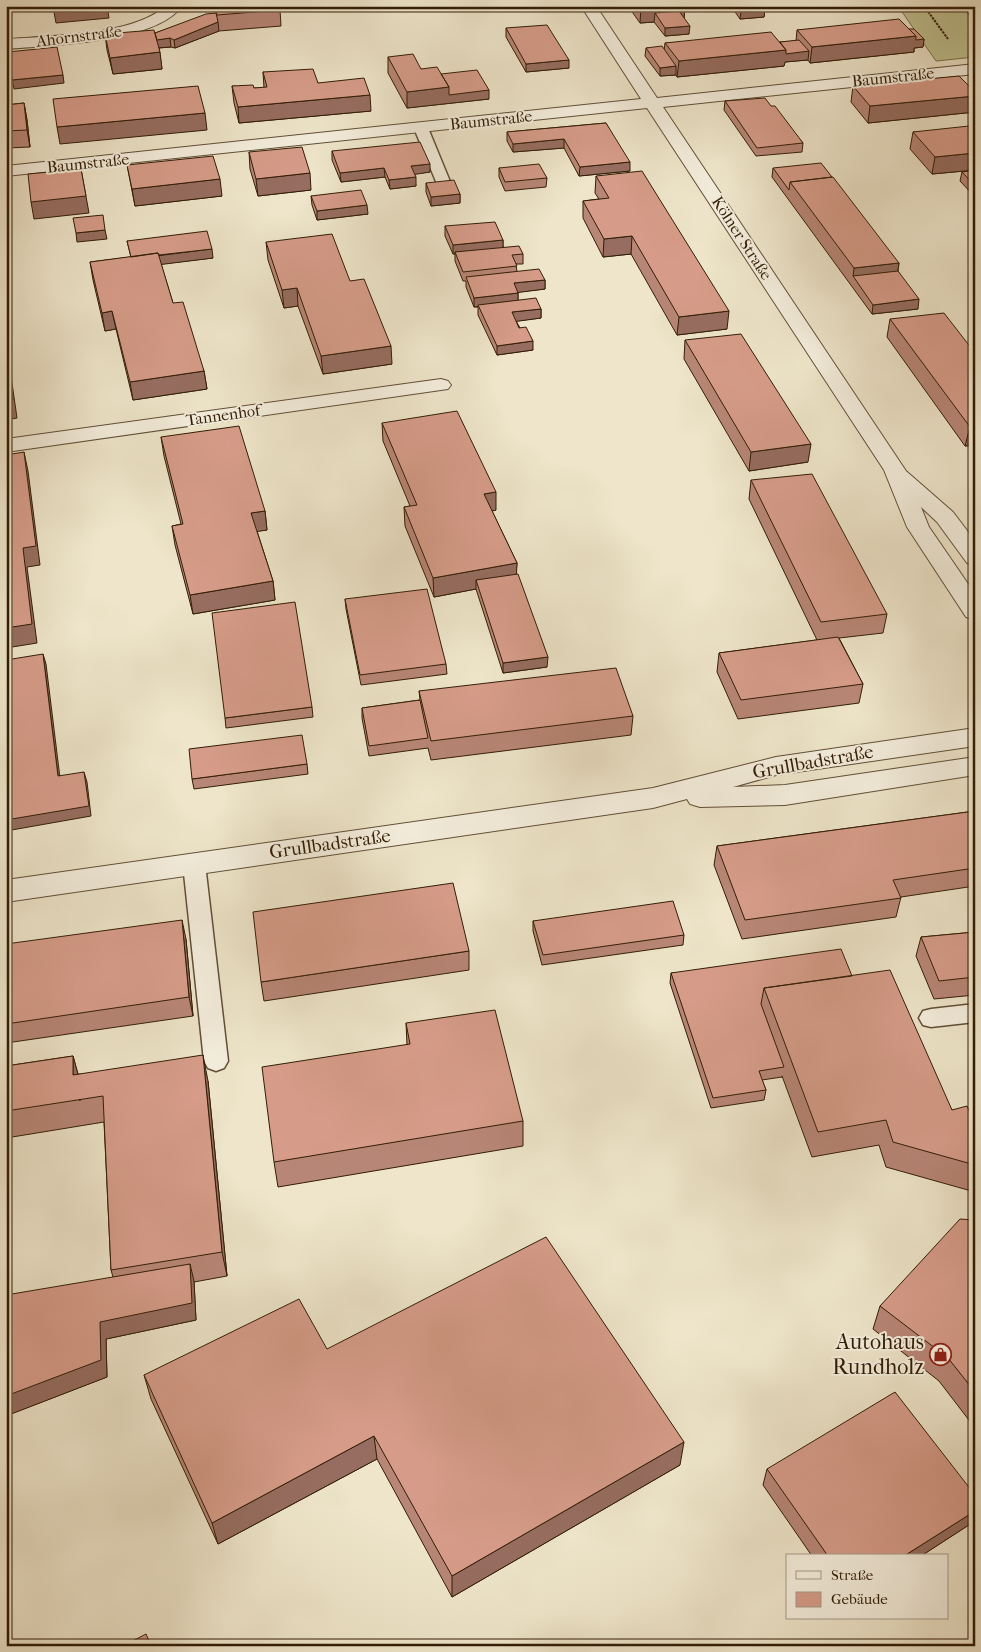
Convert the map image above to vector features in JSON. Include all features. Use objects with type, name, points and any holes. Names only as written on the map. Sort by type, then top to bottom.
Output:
[{"type":"street","name":"Ahornstraße","points":[[6,44],[128,30],[156,22],[170,14],[175,6]]},
{"type":"street","name":"Kölner Straße","points":[[588,6],[654,103],[895,470],[918,527],[975,612]]},
{"type":"street","name":"Baumstraße","points":[[6,171],[975,69]]},
{"type":"street","name":"Tannenhof","points":[[6,446],[441,385]]},
{"type":"street","name":"Kölner Straße","points":[[895,470],[945,517],[975,558]]},
{"type":"street","name":"Grullbadstraße","points":[[6,891],[653,798],[776,766],[975,737]]},
{"type":"street","name":"Grullbadstraße","points":[[653,798],[785,795],[975,766]]},
{"type":"lane","points":[[421,128],[444,184]]},
{"type":"lane","points":[[194,864],[216,1061]]},
{"type":"lane","points":[[931,1018],[975,1013]]},
{"type":"green space","points":[[898,6],[975,6],[975,57],[936,61]]},
{"type":"building","points":[[215,6],[279,6],[280,10],[217,15]]},
{"type":"building","points":[[737,6],[763,6],[765,9],[741,11]]},
{"type":"building","points":[[679,11],[690,26],[665,28],[655,13]]},
{"type":"building","points":[[216,13],[218,22],[174,40],[170,38],[157,40],[155,33],[206,14]]},
{"type":"building","points":[[899,19],[916,36],[812,47],[797,30]]},
{"type":"building","points":[[547,25],[569,60],[526,64],[506,28]]},
{"type":"building","points":[[909,29],[914,29],[924,39],[916,40],[916,36]]},
{"type":"building","points":[[154,30],[160,52],[110,58],[105,34]]},
{"type":"building","points":[[771,32],[786,50],[679,61],[665,43]]},
{"type":"building","points":[[799,40],[809,51],[786,54],[786,50],[780,42]]},
{"type":"building","points":[[662,46],[676,66],[660,68],[646,48]]},
{"type":"building","points":[[57,47],[63,75],[12,80],[8,52]]},
{"type":"building","points":[[413,54],[421,69],[437,67],[449,87],[407,92],[388,57]]},
{"type":"building","points":[[313,69],[318,83],[364,78],[370,95],[238,107],[232,86],[253,85],[254,88],[267,87],[263,72]]},
{"type":"building","points":[[477,70],[489,90],[449,95],[449,87],[441,74]]},
{"type":"building","points":[[959,76],[975,92],[975,96],[870,106],[853,86]]},
{"type":"building","points":[[198,86],[205,113],[57,127],[53,99]]},
{"type":"building","points":[[765,98],[771,106],[775,106],[803,143],[757,148],[725,101]]},
{"type":"building","points":[[24,103],[27,130],[6,131],[6,105]]},
{"type":"building","points":[[606,123],[630,162],[580,167],[564,139],[513,144],[507,132]]},
{"type":"building","points":[[969,126],[975,132],[975,153],[935,157],[913,132]]},
{"type":"building","points":[[420,142],[430,164],[411,166],[416,177],[389,180],[384,168],[340,173],[332,151]]},
{"type":"building","points":[[302,147],[310,173],[256,179],[249,152]]},
{"type":"building","points":[[213,156],[220,179],[132,189],[127,165]]},
{"type":"building","points":[[821,163],[832,177],[790,182],[789,190],[773,168]]},
{"type":"building","points":[[539,164],[547,178],[505,182],[499,168]]},
{"type":"building","points":[[81,169],[86,196],[31,202],[28,174]]},
{"type":"building","points":[[975,170],[975,186],[962,172]]},
{"type":"building","points":[[642,171],[729,311],[679,317],[632,236],[604,239],[583,201],[609,198],[596,176]]},
{"type":"building","points":[[833,177],[899,263],[854,268],[790,182]]},
{"type":"building","points":[[454,180],[460,194],[431,197],[426,183]]},
{"type":"building","points":[[361,190],[367,205],[317,211],[311,196]]},
{"type":"building","points":[[103,215],[105,230],[76,233],[73,218]]},
{"type":"building","points":[[495,222],[503,240],[453,245],[445,226]]},
{"type":"building","points":[[207,231],[212,249],[131,257],[127,241]]},
{"type":"building","points":[[332,234],[350,281],[364,279],[391,346],[321,356],[297,288],[282,290],[266,242]]},
{"type":"building","points":[[519,246],[523,254],[512,255],[517,266],[463,272],[455,252]]},
{"type":"building","points":[[158,253],[173,303],[183,302],[204,371],[130,382],[112,311],[102,313],[90,262]]},
{"type":"building","points":[[539,269],[545,280],[514,283],[518,293],[474,298],[466,277]]},
{"type":"building","points":[[898,271],[919,299],[873,305],[853,276]]},
{"type":"building","points":[[536,298],[541,309],[512,312],[519,328],[526,327],[533,341],[497,346],[478,305]]},
{"type":"building","points":[[944,313],[975,353],[975,427],[970,427],[890,319]]},
{"type":"building","points":[[741,334],[811,444],[751,452],[685,340]]},
{"type":"building","points":[[6,351],[13,400],[6,401]]},
{"type":"building","points":[[457,411],[496,492],[484,494],[517,563],[433,578],[404,507],[417,505],[382,423]]},
{"type":"building","points":[[239,426],[265,511],[251,513],[273,581],[190,595],[172,526],[183,524],[161,437]]},
{"type":"building","points":[[24,452],[36,546],[23,548],[32,624],[6,628],[6,455]]},
{"type":"building","points":[[812,474],[887,614],[821,622],[751,480]]},
{"type":"building","points":[[518,574],[548,657],[503,663],[476,580]]},
{"type":"building","points":[[427,589],[446,664],[360,675],[345,599]]},
{"type":"building","points":[[295,602],[312,707],[225,718],[212,613]]},
{"type":"building","points":[[838,637],[863,684],[741,700],[719,653]]},
{"type":"building","points":[[43,654],[58,776],[84,772],[89,806],[6,820],[6,660]]},
{"type":"building","points":[[616,668],[633,716],[431,741],[419,691]]},
{"type":"building","points":[[420,700],[428,738],[369,746],[362,708]]},
{"type":"building","points":[[302,735],[307,764],[192,779],[189,749]]},
{"type":"building","points":[[975,811],[975,868],[893,880],[901,898],[745,920],[717,846]]},
{"type":"building","points":[[453,883],[469,951],[261,982],[253,912]]},
{"type":"building","points":[[673,901],[684,935],[543,955],[533,921]]},
{"type":"building","points":[[182,920],[189,997],[6,1024],[6,944]]},
{"type":"building","points":[[975,932],[975,977],[939,981],[921,937]]},
{"type":"building","points":[[841,949],[852,976],[764,988],[761,1004],[784,1067],[759,1071],[766,1090],[713,1098],[671,973]]},
{"type":"building","points":[[890,970],[952,1110],[967,1106],[975,1124],[975,1165],[893,1142],[886,1120],[818,1132],[764,988]]},
{"type":"building","points":[[495,1010],[523,1121],[274,1162],[262,1067],[410,1044],[406,1023]]},
{"type":"building","points":[[203,1055],[222,1252],[111,1270],[103,1096],[6,1111],[6,1066],[73,1056],[73,1075]]},
{"type":"building","name":"Autohaus Rundholz","points":[[960,1219],[975,1220],[975,1392],[948,1358],[880,1306]]},
{"type":"building","points":[[546,1237],[684,1442],[452,1576],[374,1436],[212,1523],[144,1375],[299,1299],[327,1349]]},
{"type":"building","points":[[190,1264],[192,1303],[100,1322],[101,1360],[6,1396],[6,1295]]},
{"type":"building","points":[[895,1392],[975,1495],[975,1511],[907,1554],[827,1554],[767,1469]]},
{"type":"building","points":[[146,1634],[151,1646],[123,1646]]},
{"type":"waterway","points":[[966,6],[975,18]]},
{"type":"place","name":"Autohaus Rundholz","points":[[940,1355]]}]
